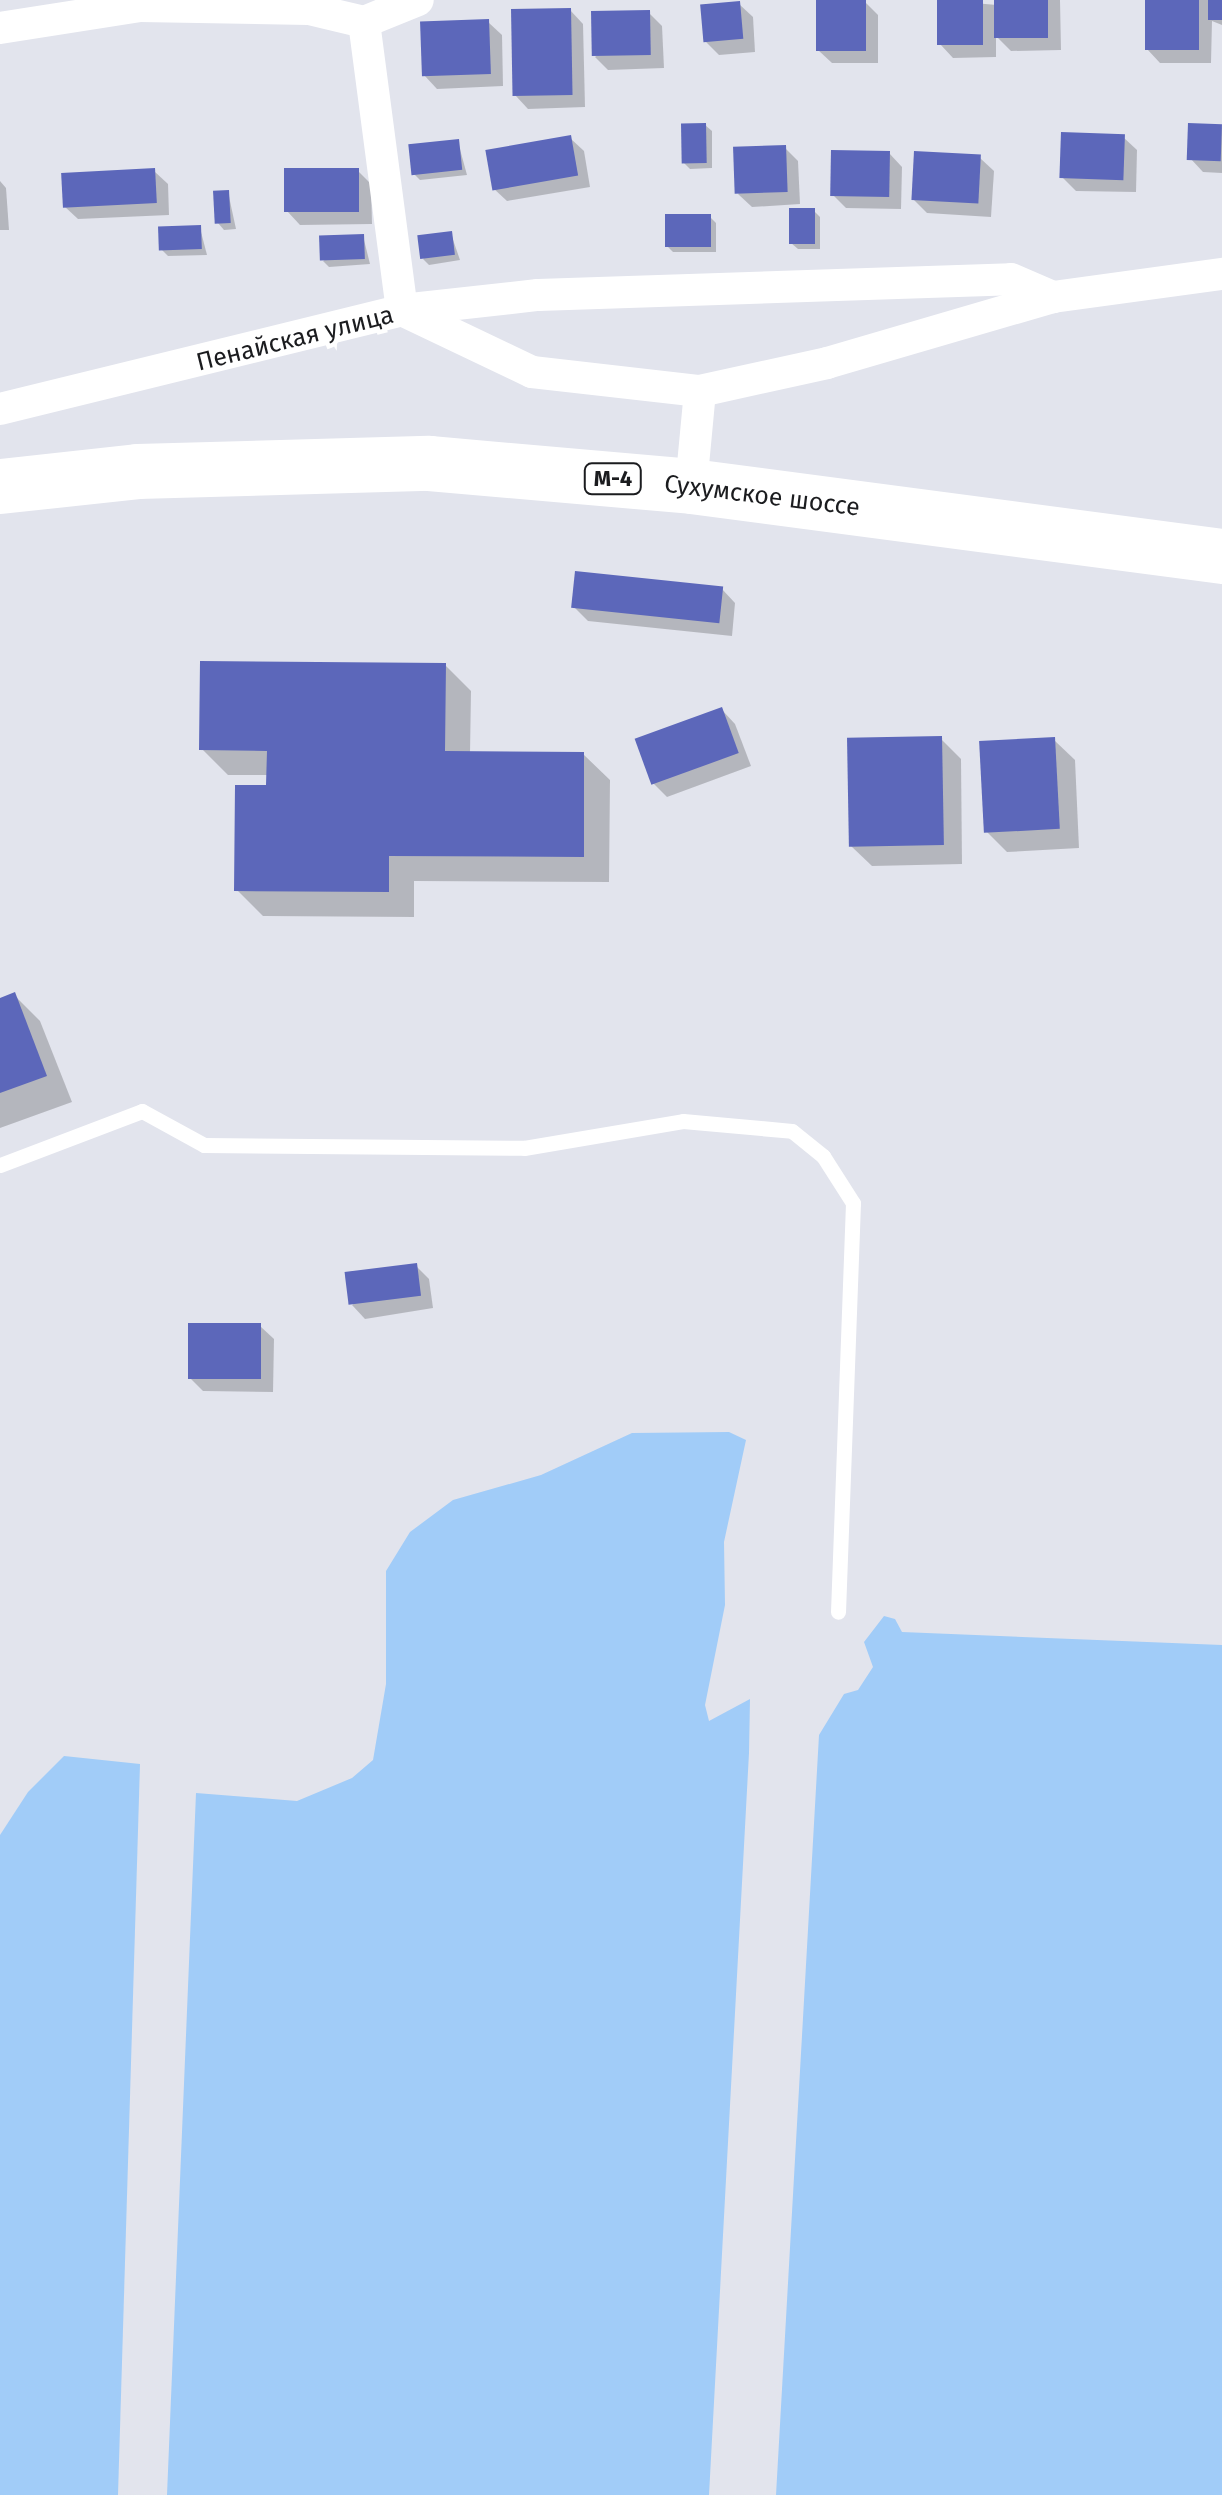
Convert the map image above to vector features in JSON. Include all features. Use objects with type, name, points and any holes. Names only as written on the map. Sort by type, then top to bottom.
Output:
[{"type":"highway","name":"Сухумское шоссе","points":[[0,486],[137,471],[430,464],[691,486],[1222,556]]},
{"type":"street","points":[[0,28],[140,6],[309,8],[364,22],[418,0]]},
{"type":"street","points":[[364,22],[402,310],[538,295],[1011,279],[1053,297]]},
{"type":"street","name":"Пенайская улица","points":[[0,410],[402,310],[532,372],[700,391],[827,363],[1053,297],[1222,274]]},
{"type":"street","points":[[691,486],[700,391]]},
{"type":"lane","points":[[0,1165],[142,1111],[204,1145],[524,1148],[683,1122],[792,1131],[823,1156],[853,1203],[838,1612]]},
{"type":"water","points":[[729,1432],[746,1440],[724,1542],[725,1605],[705,1705],[709,1721],[750,1699],[749,1753],[709,2495],[167,2495],[196,1793],[297,1801],[352,1778],[373,1760],[386,1684],[386,1571],[410,1532],[453,1500],[541,1475],[632,1433]]},
{"type":"water","points":[[884,1616],[895,1619],[902,1632],[1222,1645],[1222,2495],[776,2495],[819,1735],[844,1694],[858,1690],[873,1667],[864,1642]]},
{"type":"water","points":[[64,1756],[140,1764],[118,2495],[0,2495],[0,1835],[28,1792]]},
{"type":"building","points":[[816,0],[866,0],[866,51],[816,51]]},
{"type":"building","points":[[937,0],[983,0],[983,45],[937,45]]},
{"type":"building","points":[[994,0],[1048,0],[1048,38],[994,38]]},
{"type":"building","points":[[1145,0],[1199,0],[1199,50],[1145,50]]},
{"type":"building","points":[[1208,0],[1222,0],[1222,20],[1208,20]]},
{"type":"building","points":[[740,1],[743,39],[703,42],[700,4]]},
{"type":"building","points":[[571,8],[573,95],[513,96],[511,9]]},
{"type":"building","points":[[650,10],[651,55],[592,56],[591,11]]},
{"type":"building","points":[[489,19],[491,74],[422,76],[420,21]]},
{"type":"building","points":[[681,123],[706,123],[707,163],[682,163]]},
{"type":"building","points":[[1188,123],[1222,124],[1221,161],[1187,160]]},
{"type":"building","points":[[1061,132],[1125,134],[1123,180],[1059,178]]},
{"type":"building","points":[[571,135],[578,175],[492,190],[485,150]]},
{"type":"building","points":[[459,139],[462,170],[412,175],[408,144]]},
{"type":"building","points":[[786,145],[788,192],[735,194],[733,147]]},
{"type":"building","points":[[831,150],[890,151],[889,197],[830,196]]},
{"type":"building","points":[[914,151],[981,155],[978,203],[911,200]]},
{"type":"building","points":[[155,168],[157,203],[63,208],[61,173]]},
{"type":"building","points":[[284,168],[359,168],[359,212],[284,212]]},
{"type":"building","points":[[229,190],[231,223],[215,224],[213,191]]},
{"type":"building","points":[[789,208],[815,208],[815,244],[789,244]]},
{"type":"building","points":[[665,214],[711,214],[711,247],[665,247]]},
{"type":"building","points":[[201,225],[202,249],[159,250],[158,227]]},
{"type":"building","points":[[452,231],[455,255],[420,259],[417,235]]},
{"type":"building","points":[[364,234],[365,259],[320,261],[319,236]]},
{"type":"building","points":[[575,571],[723,587],[719,623],[571,608]]},
{"type":"building","points":[[200,661],[446,663],[445,751],[584,752],[584,857],[389,856],[389,892],[234,891],[235,785],[266,785],[267,751],[199,750]]},
{"type":"building","points":[[722,707],[739,753],[651,785],[635,739]]},
{"type":"building","points":[[942,736],[944,845],[849,847],[847,738]]},
{"type":"building","points":[[1055,737],[1060,829],[984,833],[979,741]]},
{"type":"building","points":[[15,992],[47,1076],[0,1093],[0,998]]},
{"type":"building","points":[[417,1263],[421,1296],[349,1305],[345,1272]]},
{"type":"building","points":[[188,1323],[261,1323],[261,1379],[188,1379]]}]
